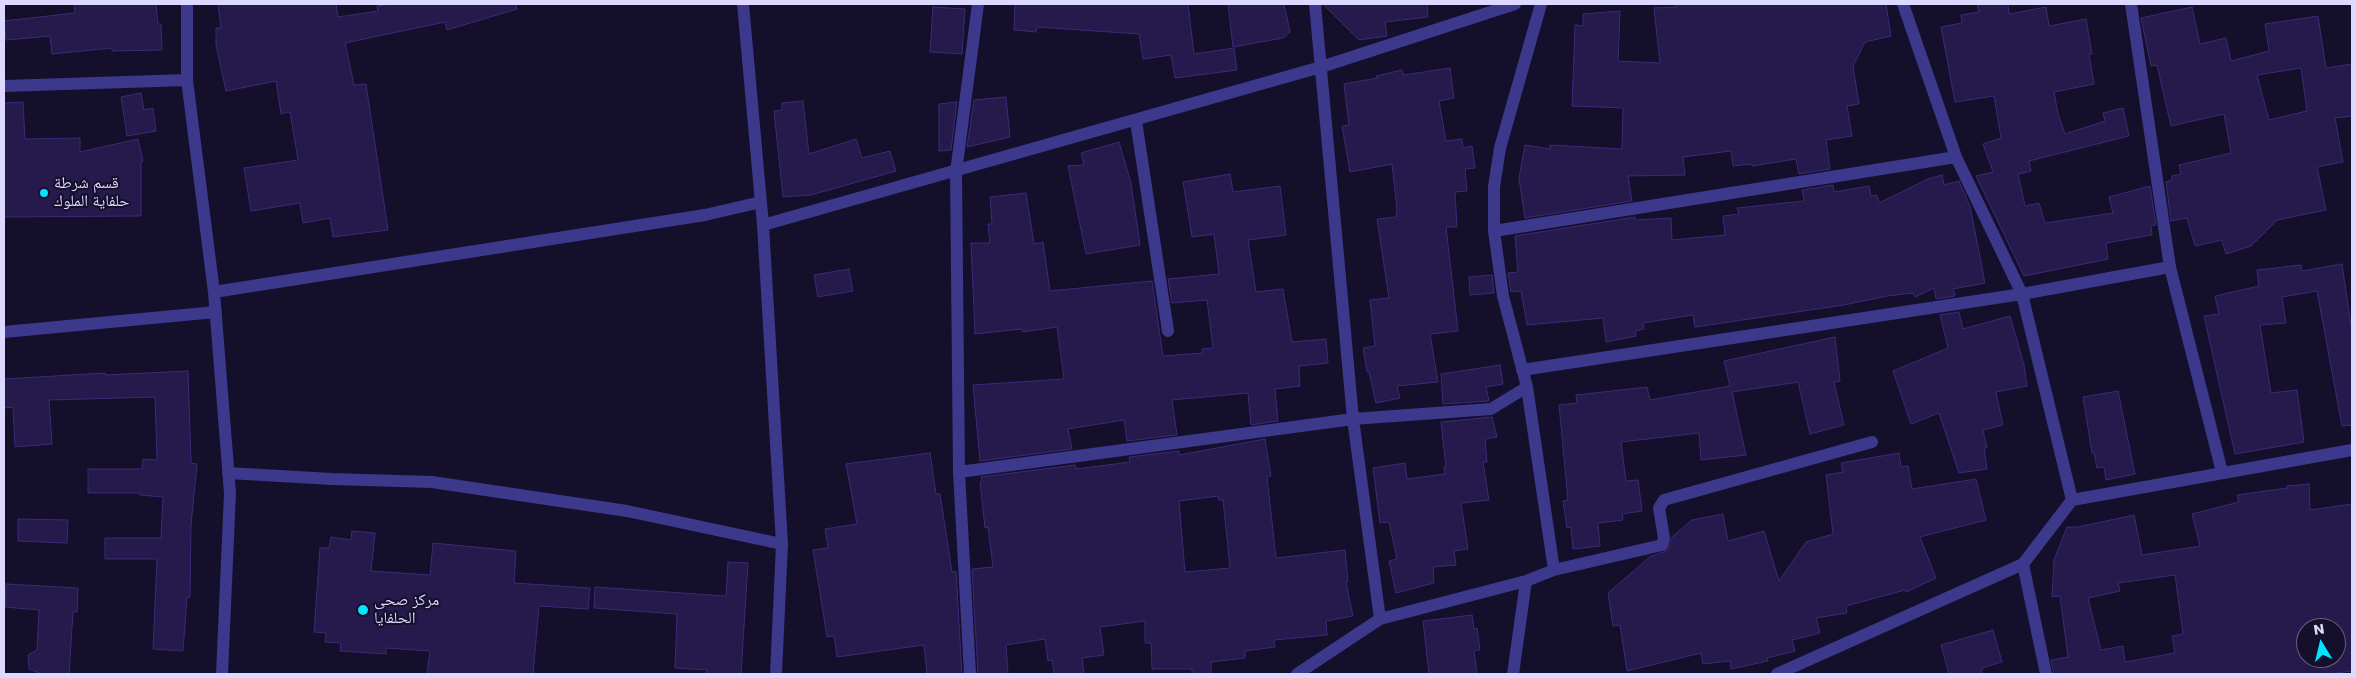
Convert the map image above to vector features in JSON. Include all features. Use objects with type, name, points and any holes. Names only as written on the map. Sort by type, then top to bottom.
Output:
[{"type":"street","points":[[187,4],[187,80],[214,292],[230,493],[222,674]]},
{"type":"street","points":[[743,4],[763,225],[782,544],[776,674]]},
{"type":"street","points":[[970,674],[959,472],[956,172],[978,4]]},
{"type":"street","points":[[1315,4],[1353,419],[1380,618]]},
{"type":"street","points":[[763,225],[956,172],[1321,67],[1516,4]]},
{"type":"street","points":[[1541,4],[1500,148],[1494,187],[1494,231],[1503,296],[1527,387],[1554,570]]},
{"type":"street","points":[[1903,4],[1956,156],[2022,294],[2072,500]]},
{"type":"street","points":[[2131,4],[2170,267],[2222,472]]},
{"type":"street","points":[[4,86],[187,80]]},
{"type":"street","points":[[1136,121],[1168,331]]},
{"type":"street","points":[[1494,231],[1956,156]]},
{"type":"street","points":[[214,292],[705,215],[761,202]]},
{"type":"street","points":[[1522,370],[2022,294],[2170,267]]},
{"type":"street","points":[[4,332],[216,312]]},
{"type":"street","points":[[959,472],[1353,419],[1492,409],[1527,387]]},
{"type":"street","points":[[1297,674],[1380,618],[1526,581],[1554,570],[1662,544],[1664,538],[1659,508],[1664,500],[1872,442]]},
{"type":"street","points":[[1778,674],[2023,564],[2072,500],[2352,450]]},
{"type":"street","points":[[228,472],[332,480],[432,482],[627,511],[782,544]]},
{"type":"street","points":[[2023,564],[2046,674]]},
{"type":"street","points":[[1513,674],[1526,581]]},
{"type":"building","points":[[74,4],[156,4],[158,24],[161,24],[162,50],[112,51],[112,48],[52,54],[50,36],[6,40],[4,21],[75,13]]},
{"type":"building","points":[[218,4],[336,4],[338,17],[378,11],[377,6],[391,4],[516,4],[517,9],[447,30],[445,22],[345,43],[354,85],[366,84],[388,230],[333,237],[330,218],[303,223],[300,203],[251,211],[244,168],[298,160],[290,112],[281,114],[276,81],[226,91],[216,45],[216,28],[221,28]]},
{"type":"building","points":[[1015,4],[1188,4],[1194,54],[1234,48],[1237,70],[1175,78],[1171,55],[1143,59],[1139,34],[1037,27],[1036,32],[1014,30]]},
{"type":"building","points":[[1228,4],[1284,4],[1290,32],[1283,38],[1233,47]]},
{"type":"building","points":[[1323,4],[1427,4],[1428,17],[1385,22],[1387,36],[1359,40]]},
{"type":"building","points":[[1676,4],[1886,4],[1891,36],[1865,42],[1853,66],[1859,104],[1847,106],[1852,136],[1826,140],[1830,169],[1799,174],[1796,159],[1752,166],[1751,164],[1733,166],[1731,151],[1683,157],[1685,175],[1628,176],[1632,201],[1525,218],[1519,178],[1525,145],[1550,149],[1550,145],[1622,149],[1623,108],[1572,106],[1575,25],[1583,26],[1583,14],[1620,11],[1618,61],[1660,63],[1654,8],[1676,7]]},
{"type":"building","points":[[1977,4],[2008,4],[2009,14],[2046,7],[2049,26],[2086,19],[2092,54],[2089,54],[2094,84],[2054,92],[2058,114],[2065,134],[2105,121],[2103,113],[2123,108],[2129,136],[2029,161],[2031,171],[2018,174],[2025,206],[2039,203],[2045,223],[2113,213],[2109,197],[2150,186],[2156,225],[2151,226],[2152,235],[2106,243],[2108,259],[2024,276],[1976,176],[1993,172],[1983,144],[2001,138],[1994,96],[1955,102],[1941,27],[1962,23],[1961,15],[1979,12]]},
{"type":"building","points":[[933,7],[965,9],[962,54],[930,52]]},
{"type":"building","points":[[2192,7],[2200,44],[2226,38],[2231,61],[2269,51],[2265,24],[2318,16],[2326,68],[2352,64],[2352,116],[2335,118],[2343,162],[2317,167],[2326,210],[2277,220],[2251,246],[2226,254],[2222,240],[2195,246],[2187,218],[2171,221],[2166,182],[2172,180],[2172,176],[2181,174],[2179,165],[2231,153],[2224,114],[2171,126],[2157,65],[2151,66],[2141,18]],"holes":[[[2301,68],[2307,111],[2269,120],[2257,75]]]},
{"type":"building","points":[[1450,68],[1454,98],[1439,101],[1446,141],[1462,139],[1463,148],[1472,146],[1475,168],[1465,169],[1467,191],[1455,192],[1457,227],[1446,227],[1458,331],[1430,334],[1438,382],[1397,386],[1400,398],[1376,403],[1369,372],[1367,372],[1363,348],[1375,346],[1370,300],[1389,298],[1377,219],[1396,217],[1397,209],[1392,164],[1350,172],[1342,126],[1349,125],[1344,84],[1377,78],[1376,76],[1402,70],[1404,75]]},
{"type":"building","points":[[141,93],[144,110],[153,108],[156,131],[127,136],[121,97]]},
{"type":"building","points":[[1006,97],[1010,137],[967,147],[974,100]]},
{"type":"building","points":[[803,101],[809,154],[856,139],[862,158],[890,151],[896,171],[811,195],[783,197],[774,111],[782,110],[782,103]]},
{"type":"building","points":[[23,102],[25,139],[80,138],[80,152],[138,139],[143,161],[141,162],[141,216],[4,217],[4,103]]},
{"type":"building","points":[[957,102],[951,150],[939,151],[939,104]]},
{"type":"building","points":[[1119,142],[1131,183],[1140,245],[1086,254],[1068,166],[1084,165],[1081,153]]},
{"type":"building","points":[[1230,174],[1233,192],[1280,186],[1286,235],[1248,240],[1256,292],[1283,289],[1292,342],[1326,339],[1328,363],[1299,366],[1300,386],[1275,389],[1278,421],[1251,425],[1248,393],[1172,400],[1177,435],[1127,441],[1124,420],[1068,429],[1072,449],[980,461],[973,385],[1064,379],[1057,327],[1023,332],[1022,329],[975,334],[971,243],[990,243],[988,224],[992,224],[990,197],[1026,193],[1034,244],[1043,242],[1050,291],[1152,281],[1163,356],[1203,353],[1202,349],[1213,348],[1207,300],[1172,303],[1168,279],[1219,274],[1214,234],[1192,237],[1183,182]]},
{"type":"building","points":[[1942,175],[1944,185],[1959,181],[1970,206],[1985,283],[1953,289],[1955,296],[1936,299],[1934,288],[1915,297],[1913,293],[1887,296],[1844,305],[1695,327],[1693,315],[1643,323],[1644,329],[1635,331],[1636,336],[1606,342],[1603,318],[1527,325],[1521,291],[1511,292],[1508,273],[1518,272],[1515,236],[1635,217],[1635,220],[1671,218],[1672,240],[1725,235],[1723,216],[1739,214],[1737,208],[1804,201],[1802,190],[1833,185],[1834,192],[1869,186],[1871,196],[1877,195],[1879,203],[1928,179]]},
{"type":"building","points":[[2342,264],[2352,332],[2352,425],[2342,426],[2317,291],[2282,297],[2286,323],[2260,325],[2271,393],[2297,390],[2304,442],[2235,454],[2204,316],[2219,314],[2215,296],[2259,286],[2257,270],[2301,265],[2302,271]]},
{"type":"building","points":[[849,269],[853,291],[818,297],[814,275]]},
{"type":"building","points":[[1492,275],[1494,293],[1470,295],[1469,277]]},
{"type":"building","points":[[1959,312],[1963,329],[2010,316],[2024,365],[2027,386],[1996,392],[2003,425],[1983,430],[1987,448],[1984,448],[1987,469],[1959,473],[1939,413],[1911,424],[1893,371],[1948,348],[1940,315]]},
{"type":"building","points":[[1835,337],[1840,381],[1834,382],[1844,425],[1810,434],[1798,382],[1732,392],[1746,455],[1701,460],[1699,433],[1621,442],[1626,481],[1638,480],[1642,511],[1622,514],[1623,520],[1598,523],[1600,546],[1573,549],[1571,527],[1567,528],[1563,501],[1568,500],[1559,405],[1577,403],[1576,395],[1647,387],[1650,400],[1730,386],[1724,361]]},
{"type":"building","points":[[1500,365],[1503,384],[1486,387],[1489,401],[1443,404],[1441,374]]},
{"type":"building","points":[[188,371],[191,463],[197,464],[191,525],[190,597],[187,597],[183,651],[153,649],[157,559],[105,559],[105,538],[161,538],[163,497],[140,495],[140,493],[88,493],[88,469],[142,469],[143,459],[157,460],[155,397],[49,400],[52,444],[15,447],[13,407],[4,408],[4,379],[105,373],[105,375]]},
{"type":"building","points":[[2118,391],[2135,474],[2106,480],[2104,467],[2097,468],[2094,453],[2092,453],[2083,397]]},
{"type":"building","points":[[1492,417],[1497,437],[1485,439],[1487,462],[1483,462],[1489,500],[1461,503],[1468,549],[1454,551],[1456,565],[1433,567],[1434,583],[1396,593],[1389,561],[1397,559],[1389,522],[1380,523],[1373,468],[1405,463],[1407,479],[1445,474],[1444,467],[1446,467],[1441,422]]},
{"type":"building","points":[[1265,439],[1271,476],[1267,477],[1276,558],[1345,550],[1348,582],[1346,582],[1353,616],[1326,621],[1327,635],[1274,640],[1275,647],[1245,651],[1245,658],[1211,662],[1211,674],[1192,674],[1192,669],[1152,669],[1151,643],[1145,643],[1145,621],[1100,627],[1104,655],[1082,658],[1084,674],[1054,674],[1052,660],[1048,661],[1045,639],[1006,645],[1008,674],[978,674],[972,569],[993,567],[988,527],[985,528],[981,477],[1075,465],[1076,469],[1115,464],[1130,462],[1129,457],[1179,451],[1179,455]],"holes":[[[1218,496],[1219,500],[1223,500],[1230,568],[1185,572],[1179,501]]]},
{"type":"building","points":[[930,453],[936,494],[940,494],[952,572],[956,571],[962,674],[927,674],[924,645],[837,657],[834,636],[827,637],[813,550],[828,548],[825,529],[857,524],[846,464]]},
{"type":"building","points":[[1899,453],[1901,467],[1908,466],[1912,489],[1976,479],[1986,520],[1920,537],[1936,578],[1906,592],[1905,590],[1846,606],[1847,613],[1816,618],[1820,633],[1792,640],[1795,651],[1767,658],[1768,661],[1731,669],[1730,661],[1703,664],[1701,653],[1627,671],[1620,625],[1613,626],[1608,593],[1651,556],[1667,551],[1672,537],[1692,520],[1723,514],[1728,541],[1764,531],[1779,581],[1806,542],[1833,534],[1826,475],[1843,472],[1841,463]]},
{"type":"building","points":[[2309,484],[2310,510],[2352,504],[2352,671],[2329,674],[2054,674],[2051,660],[2068,657],[2060,596],[2052,597],[2054,560],[2067,527],[2078,527],[2134,515],[2142,555],[2200,546],[2192,514],[2239,502],[2237,495],[2287,488],[2287,486]],"holes":[[[2175,575],[2183,634],[2172,636],[2175,653],[2125,662],[2123,646],[2101,650],[2088,598],[2120,591],[2118,583]]]},
{"type":"building","points":[[18,519],[68,520],[67,543],[18,541]]},
{"type":"building","points":[[352,531],[375,533],[371,571],[430,575],[433,543],[516,551],[514,583],[590,588],[588,609],[539,606],[533,674],[427,674],[430,651],[386,648],[386,654],[340,651],[341,643],[325,642],[326,633],[314,632],[320,548],[329,548],[331,537],[351,540]]},
{"type":"building","points":[[728,562],[748,563],[741,674],[706,674],[707,670],[675,668],[677,614],[594,608],[595,587],[726,596]]},
{"type":"building","points":[[6,584],[78,588],[77,612],[73,612],[69,674],[42,674],[29,669],[28,655],[37,650],[39,610],[5,607]]},
{"type":"building","points":[[1472,615],[1474,629],[1477,628],[1480,650],[1474,651],[1477,674],[1429,674],[1423,621]]},
{"type":"building","points":[[1993,630],[2002,662],[1985,667],[1981,670],[1982,674],[1949,674],[1941,645]]},
{"type":"place","name":"قسم شرطة حلفاية الملوك","points":[[44,193]]},
{"type":"place","name":"مركز صحى الحلفايا","points":[[363,610]]}]
